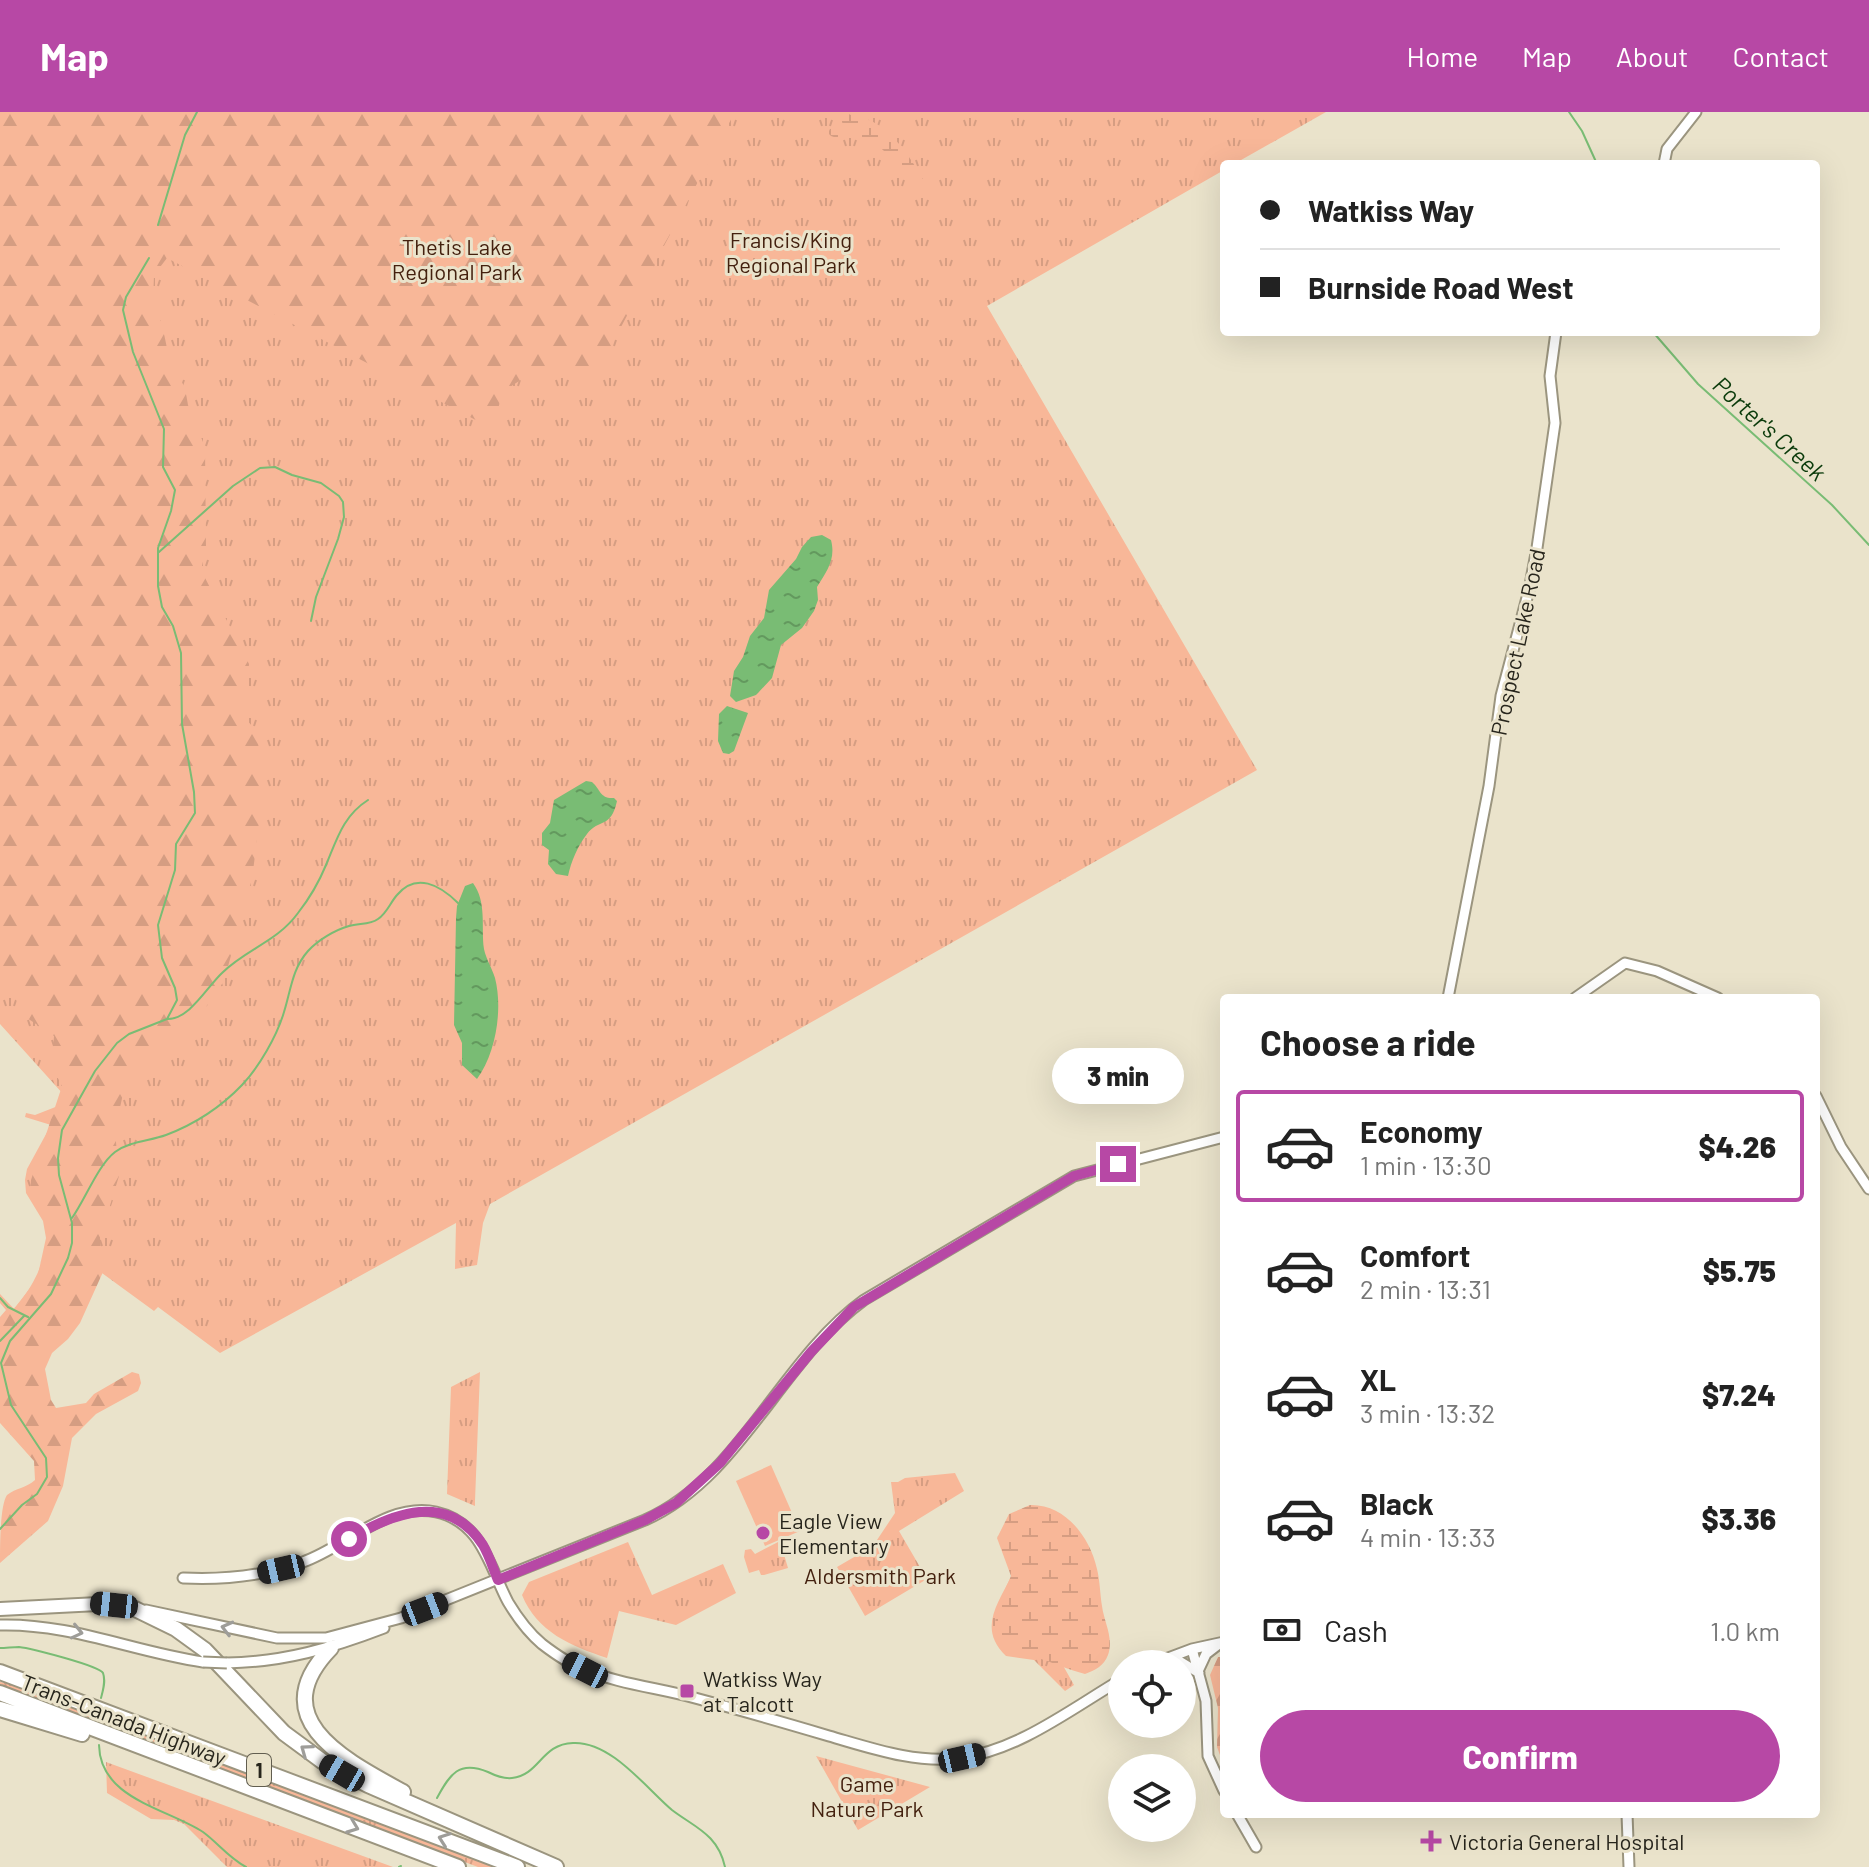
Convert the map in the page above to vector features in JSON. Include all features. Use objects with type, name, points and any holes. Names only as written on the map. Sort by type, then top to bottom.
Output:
[{"type":"highway","points":[[131,1607],[176,1629],[205,1650],[284,1733],[322,1761],[368,1785],[556,1867]]},
{"type":"highway","points":[[331,1648],[316,1663],[306,1684],[305,1704],[313,1727],[349,1759],[477,1832]]},
{"type":"highway","name":"Trans-Canada Highway","points":[[0,1672],[517,1867]]},
{"type":"highway","name":"Trans-Canada Highway","points":[[0,1693],[458,1867]]},
{"type":"highway","points":[[0,1709],[201,1770]]},
{"type":"main road","points":[[0,1609],[98,1604],[131,1607]]},
{"type":"street","points":[[1665,160],[1667,149],[1696,112]]},
{"type":"street","name":"Prospect Lake Road","points":[[1449,994],[1489,786],[1501,696],[1537,548],[1555,423],[1550,376],[1555,336]]},
{"type":"street","points":[[1581,994],[1625,963],[1657,971],[1709,994]]},
{"type":"street","points":[[1820,1104],[1841,1147],[1869,1189]]},
{"type":"street","points":[[131,1607],[277,1638],[326,1638],[401,1618],[645,1520],[676,1503],[720,1463],[825,1335],[864,1300],[1074,1176],[1220,1138]]},
{"type":"street","points":[[183,1578],[238,1577],[281,1569],[327,1552],[386,1519],[409,1511],[427,1511],[455,1519],[474,1535],[482,1544],[513,1611],[529,1631],[553,1652],[585,1670],[906,1756],[948,1759],[990,1751],[1022,1738],[1108,1687]]},
{"type":"street","points":[[0,1625],[74,1630],[146,1652],[227,1663],[274,1661],[331,1648],[384,1628],[401,1618]]},
{"type":"street","points":[[1220,1643],[1192,1649],[1206,1701],[1208,1756],[1220,1782]]},
{"type":"street","points":[[1199,1673],[1206,1654],[1220,1644]]},
{"type":"street","points":[[1239,1818],[1256,1847]]},
{"type":"street","points":[[1625,1818],[1629,1867]]},
{"type":"green space","name":"Francis/King Regional Park","points":[[0,112],[1326,112],[1241,160],[1220,160],[1220,172],[987,306],[1257,770],[490,1204],[483,1223],[477,1265],[455,1269],[456,1223],[220,1353],[158,1307],[154,1311],[69,1249],[0,1378],[0,1317],[6,1310],[0,1303],[0,1294],[14,1309],[37,1279],[46,1238],[43,1221],[26,1193],[25,1180],[27,1169],[51,1125],[25,1117],[26,1113],[35,1115],[58,1106],[64,1095],[0,1024]]},
{"type":"green space","name":"Thetis Lake Regional Park","points":[[0,112],[735,112],[595,376],[567,367],[547,369],[518,382],[502,393],[491,428],[167,258],[154,275],[153,302],[162,324],[169,358],[185,388],[188,405],[205,447],[206,549],[201,570],[249,664],[247,693],[241,711],[258,737],[262,800],[252,879],[224,981],[192,1027],[137,1069],[124,1089],[115,1131],[119,1176],[100,1238],[103,1272],[80,1323],[52,1353],[45,1369],[51,1400],[56,1408],[86,1403],[94,1394],[132,1372],[139,1374],[141,1383],[138,1391],[96,1414],[72,1438],[63,1486],[48,1521],[0,1563],[1,1526],[7,1495],[35,1480],[34,1461],[0,1423],[0,1320],[27,1292],[45,1252],[46,1227],[32,1194],[31,1180],[62,1086],[52,1067],[54,1036],[21,1014],[11,984],[0,973]]},
{"type":"green space","points":[[828,112],[846,112],[871,121],[891,135],[928,188],[920,189],[883,150],[869,140],[831,136],[828,133],[830,129],[840,128],[843,124],[840,118]]},
{"type":"green space","points":[[480,1372],[475,1506],[447,1494],[451,1387]]},
{"type":"green space","points":[[771,1465],[800,1531],[765,1546],[736,1481]]},
{"type":"green space","name":"Aldersmith Park","points":[[955,1473],[964,1491],[899,1531],[927,1579],[865,1616],[837,1567],[873,1546],[895,1513],[891,1482]]},
{"type":"green space","points":[[1030,1505],[1043,1506],[1065,1516],[1082,1534],[1094,1557],[1109,1636],[1110,1649],[1102,1665],[1096,1669],[1085,1674],[1038,1658],[1018,1655],[1000,1643],[996,1634],[996,1614],[1011,1576],[997,1538],[1009,1514]]},
{"type":"green space","points":[[780,1541],[788,1568],[764,1575],[759,1570],[749,1573],[745,1550],[751,1549],[755,1554]]},
{"type":"green space","points":[[628,1542],[652,1595],[723,1564],[736,1593],[676,1625],[619,1611],[607,1658],[568,1643],[546,1628],[528,1608],[522,1595],[529,1582]]},
{"type":"green space","points":[[1012,1575],[1074,1685],[1065,1691],[1034,1660],[1006,1656],[993,1636],[996,1607]]},
{"type":"green space","points":[[1220,1657],[1220,1755],[1217,1747],[1218,1708],[1210,1675]]},
{"type":"green space","points":[[0,1682],[16,1685],[503,1867],[478,1867],[0,1688]]},
{"type":"green space","name":"Game Nature Park","points":[[816,1756],[930,1787],[858,1830]]},
{"type":"green space","points":[[106,1762],[393,1867],[227,1867],[184,1824],[174,1820],[151,1819],[107,1793]]},
{"type":"water","points":[[822,535],[831,540],[832,553],[830,565],[817,587],[818,600],[814,611],[802,628],[781,645],[772,678],[756,695],[736,702],[730,696],[734,671],[750,636],[764,618],[769,590],[811,537]]},
{"type":"water","points":[[727,706],[748,713],[734,751],[729,754],[723,753],[718,741],[719,714]]},
{"type":"water","points":[[586,781],[592,782],[603,795],[617,801],[608,820],[591,829],[584,838],[568,876],[556,874],[548,864],[549,850],[542,845],[542,833],[550,823],[554,800]]},
{"type":"water","points":[[473,883],[480,898],[484,949],[495,978],[498,1003],[493,1044],[477,1079],[462,1065],[462,1043],[454,1025],[457,906],[465,886]]},
{"type":"waterway","points":[[158,225],[185,135],[197,112]]},
{"type":"waterway","name":"Porter's Creek","points":[[1569,112],[1595,160]]},
{"type":"waterway","points":[[0,1529],[37,1494],[47,1477],[46,1458],[11,1405],[1,1363],[10,1341],[51,1294],[72,1243],[72,1223],[59,1175],[62,1130],[95,1071],[117,1043],[129,1034],[167,1019],[177,1000],[162,958],[158,925],[175,870],[176,844],[195,813],[182,724],[181,653],[173,626],[162,607],[158,586],[158,548],[175,490],[163,467],[164,429],[133,352],[123,310],[126,297],[149,258]]},
{"type":"waterway","name":"Porter's Creek","points":[[1656,336],[1698,384],[1832,505],[1869,545]]},
{"type":"waterway","points":[[159,552],[233,486],[260,468],[275,467],[321,483],[339,496],[343,502],[344,517],[316,597],[311,621]]},
{"type":"waterway","points":[[167,1019],[190,1009],[231,965],[290,923],[317,884],[352,813],[368,800]]},
{"type":"waterway","points":[[72,1218],[103,1165],[115,1152],[187,1126],[216,1108],[242,1085],[272,1041],[298,965],[317,943],[344,928],[378,919],[397,895],[412,884],[436,886],[458,903]]},
{"type":"waterway","points":[[0,1298],[8,1307],[28,1317]]},
{"type":"waterway","points":[[0,1341],[24,1316]]},
{"type":"waterway","points":[[0,1648],[26,1648],[99,1670],[104,1679],[101,1698]]},
{"type":"waterway","points":[[437,1798],[451,1776],[463,1769],[478,1769],[512,1778],[529,1771],[554,1748],[573,1743],[587,1744],[614,1758],[672,1810],[704,1832],[717,1847],[725,1867]]},
{"type":"waterway","points":[[99,1745],[102,1763],[110,1778],[123,1790],[203,1832],[246,1867]]},
{"type":"place","name":"Eagle View Elementary","points":[[763,1533]]},
{"type":"place","name":"Watkiss Way at Talcott","points":[[687,1691]]},
{"type":"place","name":"Victoria General Hospital","points":[[1431,1841]]},
{"type":"route","points":[[349,1539],[401,1513],[438,1513],[455,1519],[474,1535],[489,1557],[498,1580],[654,1516],[688,1494],[720,1463],[834,1325],[854,1307],[1074,1176],[1118,1164]]}]
